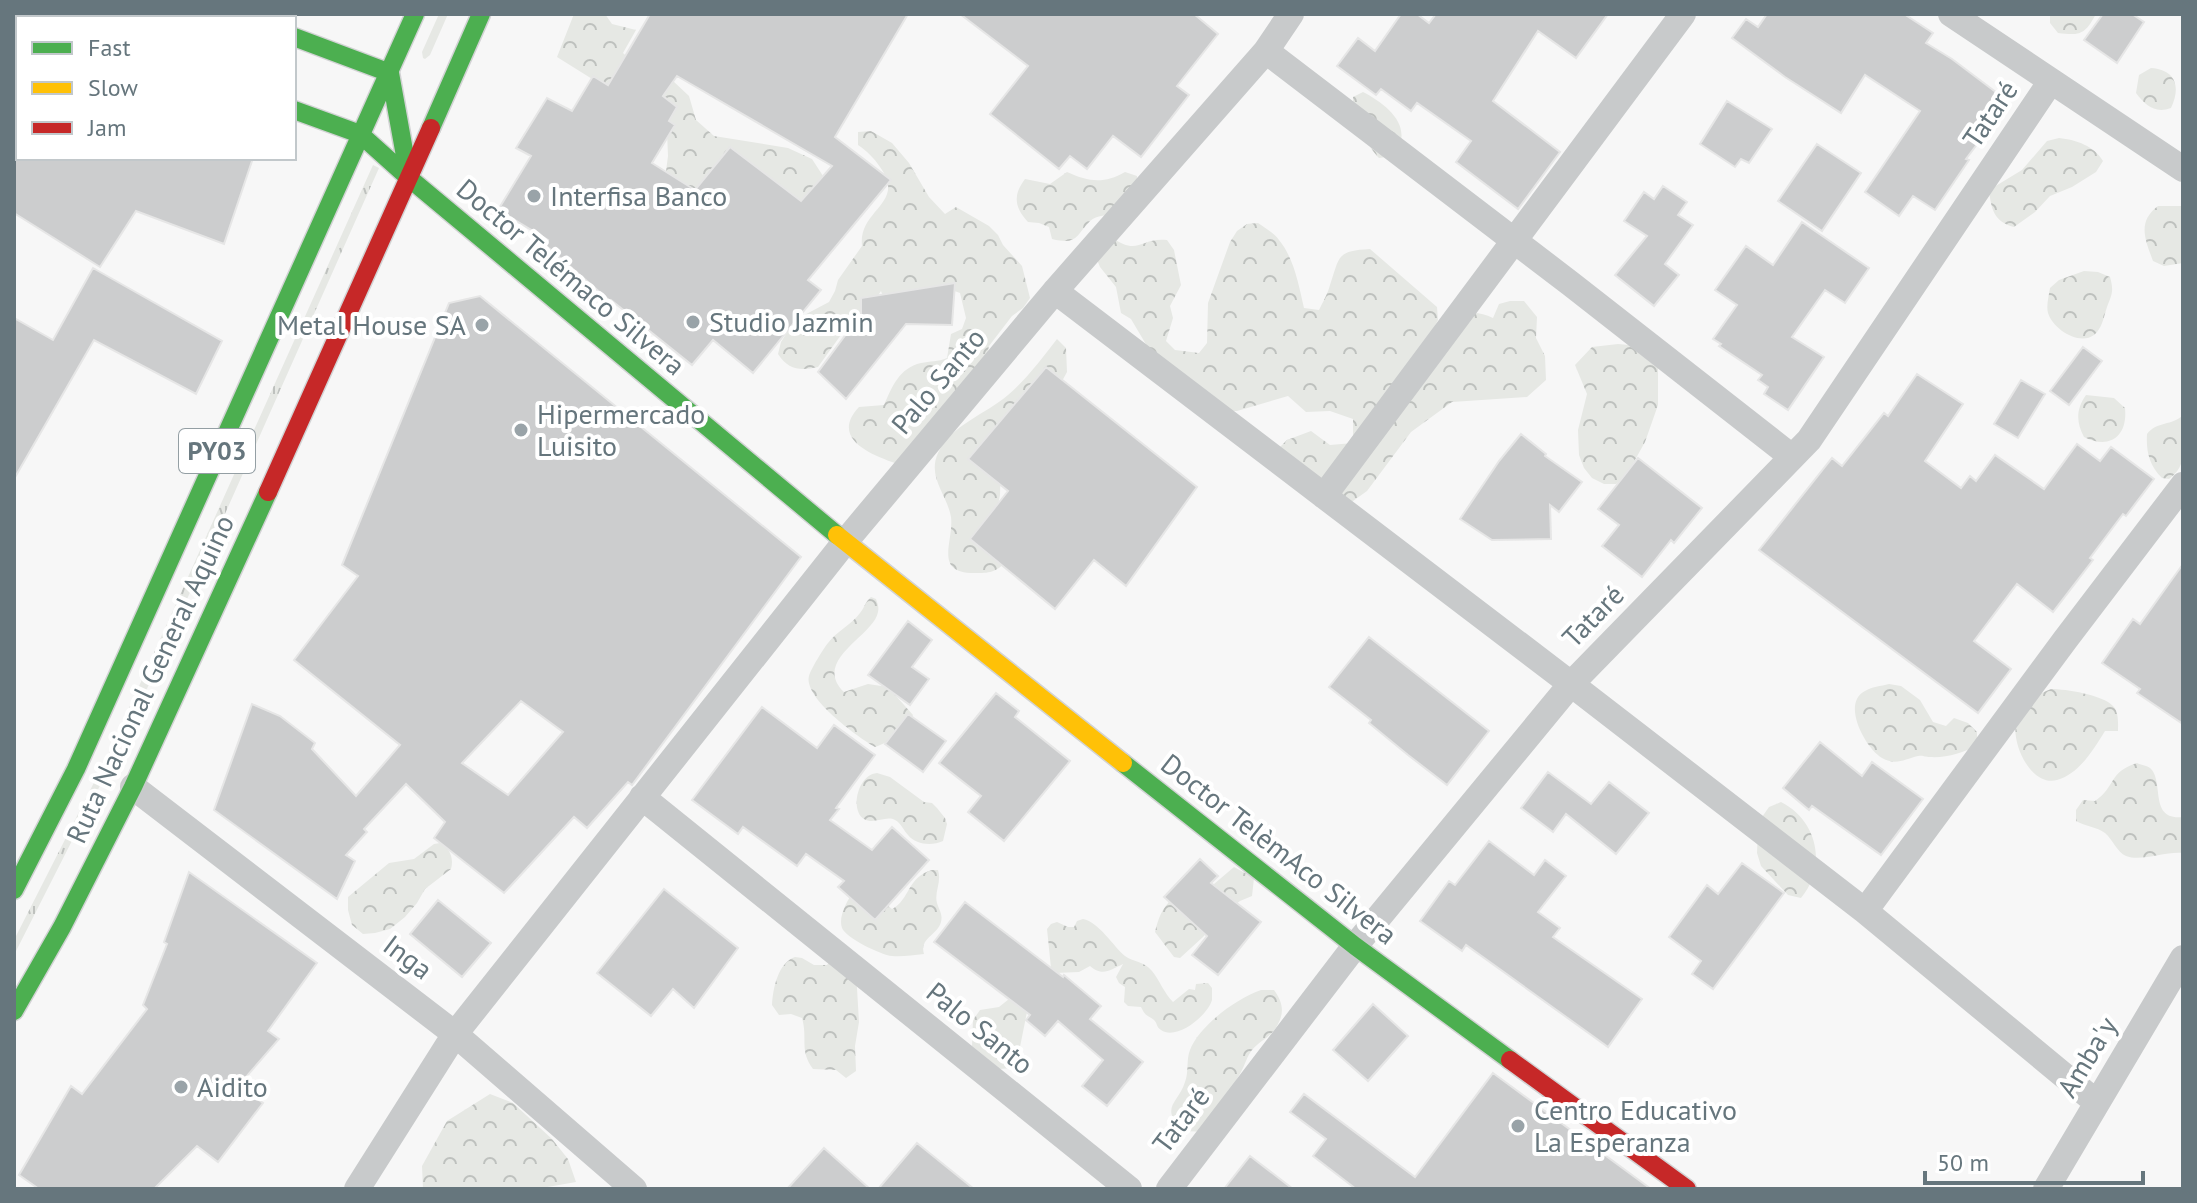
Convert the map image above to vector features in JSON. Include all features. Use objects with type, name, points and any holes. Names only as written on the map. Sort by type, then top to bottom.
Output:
[{"type":"main road","name":"Ruta Nacional General Aquino","points":[[14,890],[76,769],[415,14]]},
{"type":"main road","name":"Ruta Nacional General Aquino","points":[[14,1011],[62,927],[133,787],[321,378],[481,14]]},
{"type":"main road","points":[[296,38],[390,73],[409,178]]},
{"type":"main road","points":[[296,111],[360,134]]},
{"type":"main road","name":"Doctor Telémaco Silvera","points":[[360,134],[845,542]]},
{"type":"main road","name":"Doctor TelèmAco Silvera","points":[[845,542],[1355,946],[1687,1189]]},
{"type":"street","name":"Palo Santo","points":[[357,1189],[455,1034],[642,797],[845,542],[1055,291],[1266,51],[1291,14]]},
{"type":"street","points":[[1324,496],[1683,14]]},
{"type":"street","points":[[1951,14],[2183,169]]},
{"type":"street","points":[[1266,51],[1515,240],[1792,457]]},
{"type":"street","name":"Tataré","points":[[1169,1189],[1355,946],[1571,684],[1809,440],[2051,81]]},
{"type":"street","points":[[1055,291],[1865,911],[2096,1102]]},
{"type":"street","points":[[1865,911],[2183,485]]},
{"type":"street","name":"Inga","points":[[133,787],[455,1034],[634,1189]]},
{"type":"street","name":"Palo Santo","points":[[642,797],[1129,1189]]},
{"type":"street","name":"Amba'y","points":[[2046,1189],[2183,958]]},
{"type":"green space","points":[[92,14],[180,16],[98,16]]},
{"type":"green space","points":[[439,14],[448,14],[430,55],[425,59],[422,52]]},
{"type":"green space","points":[[574,14],[605,14],[612,24],[636,30],[623,53],[651,79],[672,80],[689,96],[696,120],[714,136],[788,148],[812,159],[825,179],[793,210],[708,186],[686,190],[665,179],[667,132],[557,57]]},
{"type":"green space","points":[[2050,14],[2096,14],[2085,30],[2072,34],[2058,33],[2050,23]]},
{"type":"green space","points":[[2151,68],[2166,72],[2174,81],[2176,93],[2171,108],[2160,110],[2151,107],[2136,93],[2139,75]]},
{"type":"green space","points":[[1363,92],[1396,118],[1402,136],[1393,156],[1379,158],[1358,126],[1354,117],[1353,97]]},
{"type":"green space","points":[[871,131],[892,143],[909,163],[929,197],[945,214],[956,207],[989,226],[998,235],[1022,266],[1030,298],[989,346],[984,370],[895,463],[865,450],[857,443],[849,428],[851,418],[859,407],[884,405],[897,379],[907,369],[947,358],[951,334],[962,329],[966,318],[960,293],[949,289],[885,302],[881,291],[848,325],[818,367],[795,368],[778,354],[781,342],[795,320],[829,302],[838,280],[862,246],[867,223],[885,198],[887,180],[880,167],[858,145],[858,132]]},
{"type":"green space","points":[[2059,138],[2078,142],[2095,151],[2103,161],[2096,172],[2050,196],[2014,227],[2002,222],[1993,209],[1989,190],[2022,170],[2047,141]]},
{"type":"green space","points":[[373,165],[379,168],[151,680],[14,955],[14,940],[109,753]]},
{"type":"green space","points":[[1067,172],[1096,180],[1125,172],[1137,176],[1137,188],[1116,215],[1093,219],[1071,240],[1060,241],[1052,239],[1049,227],[1028,222],[1023,217],[1017,196],[1025,179],[1050,184]]},
{"type":"green space","points":[[2158,206],[2183,206],[2183,263],[2164,266],[2153,261],[2145,225]]},
{"type":"green space","points":[[1258,223],[1277,237],[1289,255],[1304,308],[1319,310],[1341,257],[1351,251],[1370,249],[1437,307],[1438,320],[1428,339],[1458,317],[1474,313],[1493,318],[1499,304],[1524,301],[1537,317],[1536,338],[1545,356],[1546,380],[1527,397],[1452,402],[1411,432],[1367,491],[1346,506],[1270,457],[1287,440],[1311,431],[1330,445],[1353,443],[1353,419],[1330,411],[1306,412],[1288,396],[1237,411],[1211,411],[1157,363],[1131,319],[1121,313],[1116,287],[1100,267],[1091,245],[1111,237],[1134,246],[1167,240],[1174,250],[1181,285],[1170,306],[1173,318],[1166,341],[1175,350],[1199,353],[1207,343],[1208,303],[1230,242],[1237,231],[1247,224]]},
{"type":"green space","points":[[2084,271],[2110,277],[2112,289],[2099,329],[2088,338],[2074,337],[2061,330],[2051,319],[2047,307],[2050,288],[2059,280]]},
{"type":"green space","points":[[1057,339],[1066,348],[1067,372],[1055,394],[1001,461],[1000,495],[994,527],[1007,561],[988,572],[961,572],[949,562],[951,517],[936,478],[938,453],[960,427],[1015,389]]},
{"type":"green space","points":[[1629,345],[1658,368],[1658,405],[1645,442],[1626,476],[1616,484],[1604,484],[1592,478],[1579,455],[1578,430],[1587,394],[1575,365],[1592,347]]},
{"type":"green space","points":[[2086,395],[2114,398],[2125,408],[2123,427],[2115,438],[2101,442],[2084,437],[2078,416]]},
{"type":"green space","points":[[2183,415],[2183,458],[2176,473],[2169,479],[2162,478],[2149,458],[2147,434],[2155,427]]},
{"type":"green space","points":[[871,597],[876,599],[878,612],[874,621],[839,659],[835,669],[836,680],[844,692],[868,684],[888,687],[913,715],[898,735],[875,747],[845,726],[814,695],[809,685],[809,676],[828,643],[857,617]]},
{"type":"green space","points":[[1889,684],[1901,686],[1920,700],[1933,722],[1946,726],[1954,718],[1968,723],[1977,732],[1977,745],[1942,757],[1920,756],[1896,762],[1882,758],[1863,736],[1855,715],[1855,705],[1865,691]]},
{"type":"green space","points":[[2051,689],[2084,693],[2108,702],[2118,718],[2118,731],[2105,731],[2085,760],[2057,780],[2046,780],[2028,767],[2015,731],[2016,719],[2024,706]]},
{"type":"green space","points":[[2137,763],[2148,767],[2154,774],[2165,813],[2183,817],[2183,853],[2132,858],[2120,852],[2105,833],[2076,821],[2076,810],[2083,800],[2095,801],[2121,771]]},
{"type":"green space","points":[[877,773],[890,777],[937,808],[947,824],[943,841],[920,843],[911,838],[895,820],[868,821],[860,815],[857,801],[860,786],[870,775]]},
{"type":"green space","points":[[1781,802],[1803,820],[1815,845],[1814,872],[1801,898],[1788,895],[1761,866],[1757,853],[1762,817],[1769,807]]},
{"type":"green space","points":[[440,843],[450,854],[451,869],[425,889],[405,917],[390,929],[375,933],[363,934],[352,925],[348,897],[389,863],[414,859]]},
{"type":"green space","points":[[1234,867],[1254,878],[1252,896],[1223,914],[1180,958],[1174,957],[1155,932],[1166,906],[1172,899],[1214,884]]},
{"type":"green space","points":[[938,870],[939,874],[936,899],[941,919],[939,927],[924,944],[924,954],[887,955],[857,941],[842,928],[842,914],[853,892],[877,897],[892,909],[918,878]]},
{"type":"green space","points":[[1083,919],[1100,929],[1125,956],[1149,968],[1173,1002],[1189,989],[1195,990],[1196,984],[1208,983],[1212,988],[1212,1000],[1205,1013],[1191,1025],[1168,1032],[1159,1029],[1141,1007],[1128,1006],[1124,1002],[1125,987],[1116,977],[1123,964],[1106,971],[1090,966],[1079,972],[1055,973],[1051,968],[1047,929],[1057,922],[1074,927],[1077,921]]},
{"type":"green space","points":[[795,957],[814,965],[827,965],[831,960],[856,971],[859,1022],[855,1046],[856,1071],[846,1078],[836,1070],[813,1069],[806,1056],[802,1018],[791,1014],[779,1015],[772,1005],[781,970]]},
{"type":"green space","points":[[1261,990],[1274,990],[1279,998],[1282,1010],[1278,1024],[1250,1052],[1208,1132],[1183,1131],[1171,1111],[1185,1082],[1189,1054],[1195,1041],[1220,1014]]},
{"type":"green space","points":[[1009,999],[1028,1007],[1018,1057],[1011,1068],[1000,1069],[972,1046],[973,1020],[980,1010],[999,1007]]},
{"type":"green space","points":[[490,1094],[513,1103],[552,1139],[568,1159],[576,1182],[536,1189],[423,1189],[422,1166],[447,1121]]},
{"type":"building","points":[[650,14],[908,14],[835,137],[891,180],[808,280],[821,290],[753,373],[713,340],[692,365],[545,245],[548,240],[498,210],[531,156],[516,148],[547,98],[572,111],[593,76],[608,85]],"holes":[[[677,76],[832,166],[801,201],[730,147],[695,190],[652,163],[675,125],[669,121],[677,107],[663,96]]]},
{"type":"building","points":[[960,14],[1194,14],[1218,34],[1177,86],[1189,95],[1141,157],[1113,136],[1087,169],[1070,156],[1059,169],[990,114],[1028,66]]},
{"type":"building","points":[[1401,14],[1417,14],[1429,23],[1436,14],[1608,14],[1576,58],[1538,31],[1493,101],[1560,152],[1518,209],[1456,162],[1471,141],[1417,103],[1411,111],[1381,89],[1376,95],[1337,66],[1358,38],[1375,51]]},
{"type":"building","points":[[1767,14],[1904,14],[1933,33],[1926,43],[2009,102],[1966,159],[1969,160],[1935,210],[1913,196],[1899,216],[1865,192],[1920,111],[1865,75],[1841,113],[1732,38],[1746,19],[1758,27]]},
{"type":"building","points":[[2103,14],[2132,14],[2144,22],[2117,63],[2084,40]]},
{"type":"building","points":[[1727,101],[1772,129],[1749,163],[1741,159],[1735,167],[1700,144]]},
{"type":"building","points":[[1817,144],[1861,173],[1822,231],[1778,201]]},
{"type":"building","points":[[14,158],[252,160],[224,244],[136,211],[100,267],[14,213]]},
{"type":"building","points":[[1663,186],[1687,202],[1678,215],[1693,225],[1665,264],[1679,275],[1654,306],[1615,275],[1647,236],[1624,221],[1644,192],[1654,199]]},
{"type":"building","points":[[1802,222],[1869,268],[1845,303],[1825,290],[1792,337],[1824,357],[1788,410],[1764,394],[1768,387],[1758,380],[1762,375],[1713,339],[1737,305],[1715,290],[1746,246],[1773,265]]},
{"type":"building","points":[[93,268],[222,341],[196,394],[94,340],[14,479],[14,318],[53,340]]},
{"type":"building","points":[[955,283],[952,325],[906,324],[846,399],[818,372],[861,314],[861,298]]},
{"type":"building","name":"Hipermercado Luisito","points":[[480,296],[801,557],[632,785],[628,782],[587,828],[574,817],[504,893],[434,838],[445,822],[406,784],[364,829],[367,832],[346,855],[355,861],[337,899],[214,810],[252,704],[280,716],[315,743],[312,749],[356,796],[400,745],[294,660],[358,576],[342,565],[449,303]],"holes":[[[521,701],[563,732],[508,795],[462,763]]]},
{"type":"building","points":[[2083,347],[2102,361],[2069,405],[2050,391]]},
{"type":"building","points":[[1046,367],[1197,487],[1126,586],[1094,560],[1055,609],[970,539],[1008,491],[968,459]]},
{"type":"building","points":[[1917,374],[1963,404],[1925,461],[1961,488],[1970,476],[1976,481],[1995,455],[2044,489],[2077,444],[2100,461],[2111,447],[2154,479],[2126,516],[2123,514],[2053,612],[2017,584],[1974,641],[2011,669],[1978,713],[1759,550],[1832,458],[1842,466],[1884,413],[1888,416]]},
{"type":"building","points":[[2021,380],[2045,394],[2018,438],[1994,424]]},
{"type":"building","points":[[1521,434],[1545,456],[1582,482],[1559,512],[1550,505],[1551,539],[1492,540],[1460,519]]},
{"type":"building","points":[[1638,458],[1702,508],[1642,577],[1602,546],[1619,525],[1598,509]]},
{"type":"building","points":[[2183,564],[2183,724],[2137,693],[2140,689],[2102,663],[2133,619],[2140,624]]},
{"type":"building","points":[[908,621],[932,640],[912,667],[929,679],[910,705],[868,675]]},
{"type":"building","points":[[1369,637],[1489,731],[1447,785],[1329,687]]},
{"type":"building","points":[[996,693],[1019,711],[1015,717],[1070,761],[1004,841],[968,812],[981,796],[939,763]]},
{"type":"building","points":[[762,707],[817,748],[834,725],[875,755],[830,820],[872,850],[892,827],[929,860],[875,920],[838,887],[844,881],[806,854],[797,866],[743,827],[738,834],[692,800]]},
{"type":"building","points":[[908,714],[946,741],[923,772],[885,744]]},
{"type":"building","points":[[1820,742],[1862,776],[1872,762],[1923,799],[1881,855],[1812,806],[1809,810],[1783,788]]},
{"type":"building","points":[[1548,772],[1591,804],[1609,782],[1649,813],[1616,854],[1566,814],[1553,832],[1521,808]]},
{"type":"building","points":[[1489,841],[1534,875],[1545,860],[1566,876],[1538,912],[1560,928],[1553,937],[1642,999],[1608,1047],[1466,945],[1462,951],[1420,921],[1449,881],[1455,885]]},
{"type":"building","points":[[1200,859],[1218,876],[1211,883],[1261,922],[1218,975],[1192,955],[1207,936],[1164,897]]},
{"type":"building","points":[[1742,863],[1784,893],[1713,989],[1692,974],[1701,961],[1669,937],[1707,885],[1718,894]]},
{"type":"building","points":[[189,872],[317,963],[268,1031],[279,1039],[239,1085],[263,1103],[218,1162],[197,1146],[154,1189],[39,1189],[19,1175],[71,1086],[82,1094],[147,1009],[143,1005],[167,944],[164,942]]},
{"type":"building","points":[[664,889],[738,948],[694,1008],[673,989],[651,1016],[597,973]]},
{"type":"building","points":[[438,900],[491,943],[462,977],[410,934]]},
{"type":"building","points":[[965,902],[1101,1006],[1090,1019],[1143,1062],[1107,1106],[1082,1086],[1103,1060],[1058,1021],[1045,1036],[1026,1020],[1030,1015],[934,942]]},
{"type":"building","points":[[1373,1004],[1408,1036],[1368,1081],[1333,1050]]},
{"type":"building","name":"Centro Educativo La Esperanza","points":[[1493,1073],[1651,1189],[1356,1189],[1313,1156],[1326,1139],[1290,1112],[1304,1094],[1415,1177]]},
{"type":"building","points":[[917,1143],[974,1189],[878,1189]]},
{"type":"building","points":[[824,1148],[870,1189],[787,1189]]},
{"type":"building","points":[[1250,1156],[1293,1189],[1224,1189]]},
{"type":"traffic: fast","points":[[38,14],[44,16]]},
{"type":"traffic: fast","points":[[14,890],[76,769],[415,14]]},
{"type":"traffic: fast","points":[[431,128],[481,14]]},
{"type":"traffic: fast","points":[[296,38],[390,73],[409,178]]},
{"type":"traffic: fast","points":[[296,111],[360,134],[837,535]]},
{"type":"traffic: fast","points":[[14,1011],[62,927],[133,787],[268,492]]},
{"type":"traffic: fast","points":[[1123,763],[1355,946],[1510,1060]]},
{"type":"traffic: slow","points":[[837,535],[1123,763]]},
{"type":"traffic: jam","points":[[231,14],[236,16]]},
{"type":"traffic: jam","points":[[268,492],[431,128]]},
{"type":"traffic: jam","points":[[1510,1060],[1687,1189]]},
{"type":"place","name":"Interfisa Banco","points":[[534,196]]},
{"type":"place","name":"Studio Jazmin","points":[[693,322]]},
{"type":"place","name":"Metal House SA","points":[[482,325]]},
{"type":"place","name":"Hipermercado Luisito","points":[[521,430]]},
{"type":"place","name":"Aidito","points":[[181,1087]]},
{"type":"place","name":"Centro Educativo La Esperanza","points":[[1518,1126]]}]
